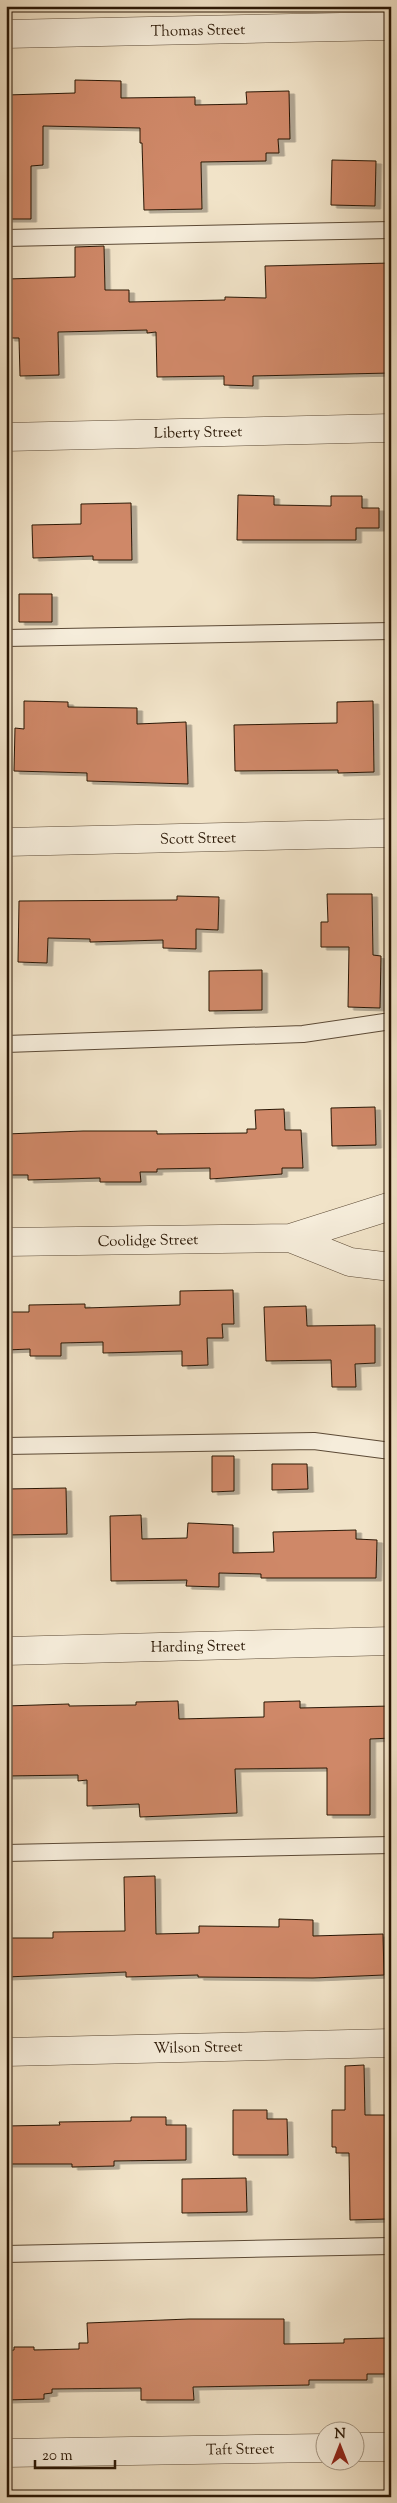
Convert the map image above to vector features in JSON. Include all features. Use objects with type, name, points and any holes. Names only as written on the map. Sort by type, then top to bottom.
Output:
[{"type":"street","name":"Thomas Street","points":[[6,34],[391,26]]},
{"type":"street","name":"Liberty Street","points":[[6,437],[391,428]]},
{"type":"street","name":"Scott Street","points":[[6,842],[391,833]]},
{"type":"street","name":"Coolidge Street","points":[[6,1242],[290,1238],[391,1206]]},
{"type":"street","name":"Coolidge Street","points":[[290,1238],[350,1262],[391,1267]]},
{"type":"street","name":"Harding Street","points":[[6,1651],[391,1641]]},
{"type":"street","name":"Wilson Street","points":[[6,2052],[391,2043]]},
{"type":"street","points":[[364,2447],[391,2447]]},
{"type":"street","name":"Taft Street","points":[[6,2453],[314,2448]]},
{"type":"lane","points":[[6,238],[391,230]]},
{"type":"lane","points":[[6,638],[391,631]]},
{"type":"lane","points":[[6,1044],[303,1034],[391,1020]]},
{"type":"lane","points":[[6,1446],[314,1441],[391,1452]]},
{"type":"lane","points":[[6,1853],[391,1845]]},
{"type":"lane","points":[[6,2254],[391,2246]]},
{"type":"building","points":[[75,80],[121,81],[121,98],[195,97],[195,105],[247,104],[246,92],[289,91],[290,139],[278,139],[279,153],[266,153],[266,161],[201,162],[202,209],[144,210],[140,128],[43,126],[43,165],[31,166],[31,219],[6,219],[6,95],[75,93]]},
{"type":"building","points":[[332,160],[376,161],[375,206],[331,205]]},
{"type":"building","points":[[104,246],[105,290],[129,290],[129,302],[225,300],[225,297],[266,298],[265,266],[391,263],[391,373],[253,376],[253,386],[224,385],[224,376],[157,377],[156,332],[147,333],[147,330],[58,332],[59,375],[20,376],[19,338],[9,338],[7,279],[75,277],[75,247]]},
{"type":"building","points":[[238,495],[274,496],[274,505],[331,506],[331,496],[362,496],[362,508],[379,508],[379,528],[356,528],[356,540],[237,540]]},
{"type":"building","points":[[131,503],[132,560],[93,560],[93,556],[33,558],[32,525],[81,524],[81,504]]},
{"type":"building","points":[[19,594],[52,594],[52,622],[19,622]]},
{"type":"building","points":[[24,701],[68,702],[68,707],[137,708],[137,724],[186,722],[188,784],[87,781],[87,773],[14,771],[15,728],[24,729]]},
{"type":"building","points":[[373,701],[374,772],[338,773],[338,770],[235,771],[234,725],[337,723],[337,702]]},
{"type":"building","points":[[327,894],[372,894],[373,955],[381,956],[380,1008],[348,1007],[349,947],[321,947],[321,922],[328,922]]},
{"type":"building","points":[[177,896],[219,897],[218,930],[196,929],[196,949],[163,948],[163,940],[90,942],[90,939],[48,938],[47,963],[18,962],[19,901],[177,900]]},
{"type":"building","points":[[262,970],[262,1010],[209,1011],[209,971]]},
{"type":"building","points":[[375,1107],[376,1145],[332,1146],[331,1108]]},
{"type":"building","points":[[284,1109],[285,1130],[301,1130],[303,1168],[282,1168],[282,1174],[210,1179],[210,1168],[157,1169],[157,1172],[140,1172],[141,1182],[100,1182],[100,1178],[28,1180],[28,1175],[6,1175],[6,1134],[83,1131],[157,1131],[157,1134],[247,1133],[247,1129],[256,1129],[255,1110]]},
{"type":"building","points":[[233,1290],[234,1324],[222,1324],[223,1338],[207,1338],[208,1365],[182,1366],[182,1351],[103,1353],[103,1342],[61,1343],[61,1356],[30,1356],[30,1349],[6,1350],[6,1312],[29,1312],[29,1305],[85,1304],[85,1308],[180,1305],[180,1291]]},
{"type":"building","points":[[306,1306],[307,1326],[375,1325],[375,1363],[355,1364],[356,1387],[332,1387],[331,1360],[266,1361],[264,1307]]},
{"type":"building","points":[[212,1456],[234,1456],[234,1491],[212,1492]]},
{"type":"building","points":[[272,1464],[307,1464],[308,1489],[272,1490]]},
{"type":"building","points":[[66,1488],[67,1534],[6,1535],[6,1489]]},
{"type":"building","points":[[141,1515],[142,1539],[187,1538],[188,1523],[233,1525],[233,1553],[274,1552],[273,1532],[356,1530],[356,1539],[377,1540],[376,1578],[261,1578],[261,1574],[219,1573],[219,1587],[186,1586],[187,1580],[111,1581],[110,1516]]},
{"type":"building","points":[[178,1701],[179,1719],[264,1717],[264,1702],[300,1701],[300,1708],[391,1706],[391,1738],[370,1739],[370,1815],[327,1815],[327,1768],[235,1769],[237,1813],[140,1817],[139,1804],[87,1806],[87,1780],[78,1781],[78,1775],[6,1776],[6,1706],[69,1704],[69,1706],[136,1705],[136,1702]]},
{"type":"building","points":[[155,1876],[156,1934],[199,1933],[199,1926],[279,1927],[279,1919],[313,1920],[313,1936],[383,1934],[384,1975],[313,1978],[198,1977],[198,1975],[126,1977],[126,1972],[6,1977],[6,1938],[53,1938],[53,1932],[125,1931],[124,1877]]},
{"type":"building","points":[[364,2065],[365,2115],[385,2115],[386,2219],[350,2220],[349,2153],[336,2153],[336,2147],[332,2147],[332,2110],[345,2110],[345,2066]]},
{"type":"building","points":[[233,2110],[267,2110],[267,2119],[287,2119],[288,2155],[233,2155]]},
{"type":"building","points":[[131,2117],[166,2117],[166,2125],[186,2125],[186,2160],[114,2161],[114,2166],[72,2167],[72,2164],[6,2164],[6,2126],[60,2125],[59,2122],[131,2121]]},
{"type":"building","points":[[246,2178],[247,2212],[182,2213],[182,2179]]},
{"type":"building","points":[[189,2319],[284,2319],[284,2344],[344,2343],[344,2339],[387,2338],[387,2374],[367,2374],[367,2380],[309,2380],[309,2385],[193,2387],[194,2400],[141,2400],[141,2388],[52,2389],[52,2393],[44,2394],[44,2399],[6,2400],[6,2351],[14,2350],[14,2347],[34,2347],[34,2350],[79,2349],[79,2343],[88,2343],[87,2323]]}]
